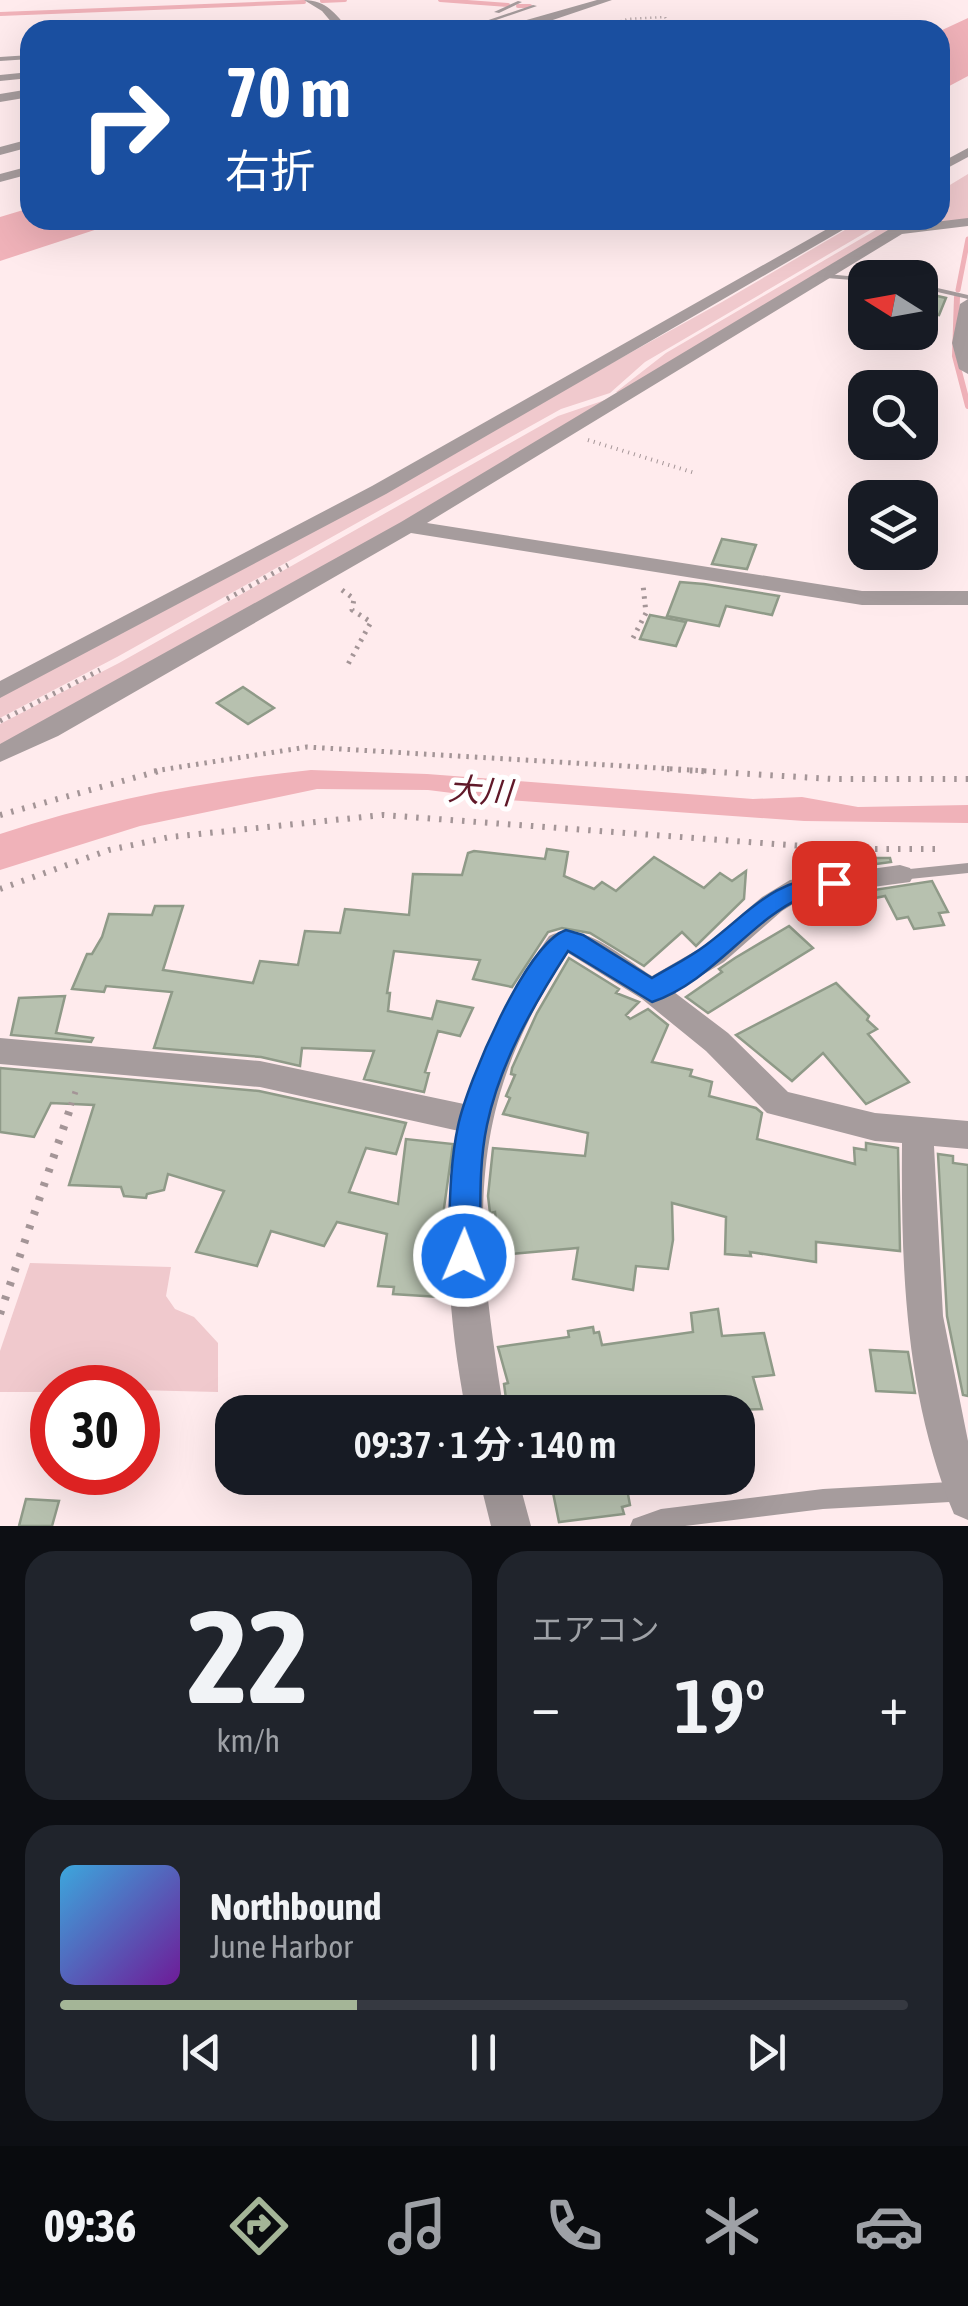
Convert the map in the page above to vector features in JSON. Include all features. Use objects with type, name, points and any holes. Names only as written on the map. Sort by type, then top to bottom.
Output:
[{"type":"street","points":[[309,0],[326,9],[335,20]]},
{"type":"street","points":[[544,20],[608,0]]},
{"type":"street","points":[[0,690],[380,490],[835,230]]},
{"type":"street","points":[[0,754],[408,526],[899,230]]},
{"type":"street","points":[[968,300],[960,343],[968,369]]},
{"type":"street","points":[[408,526],[862,598],[968,598]]},
{"type":"street","points":[[652,992],[714,954],[772,904],[800,887],[900,875]]},
{"type":"street","points":[[482,1395],[470,1328],[464,1256],[473,1120],[514,1013],[558,944],[574,942],[652,992],[717,1042],[778,1104],[876,1127],[968,1135]]},
{"type":"street","points":[[0,1050],[260,1074],[473,1120]]},
{"type":"street","points":[[918,1128],[923,1322],[948,1442],[967,1494]]},
{"type":"street","points":[[504,1495],[511,1526]]},
{"type":"lane","points":[[508,0],[532,5]]},
{"type":"lane","points":[[490,20],[542,0]]},
{"type":"lane","points":[[486,16],[520,2]]},
{"type":"lane","points":[[827,276],[848,278]]},
{"type":"lane","points":[[938,291],[968,300]]},
{"type":"lane","points":[[900,875],[968,868]]},
{"type":"lane","points":[[640,1526],[662,1519],[823,1499],[967,1494]]},
{"type":"path","points":[[634,20],[655,15],[666,20]]},
{"type":"path","points":[[560,435],[579,437],[695,473]]},
{"type":"path","points":[[633,638],[646,612],[641,562]]},
{"type":"path","points":[[316,579],[348,593],[354,598],[352,610],[371,622],[346,668]]},
{"type":"path","points":[[0,815],[144,774],[232,754],[308,747],[833,779],[968,778]]},
{"type":"path","points":[[0,889],[109,850],[170,837],[383,815],[843,849],[946,849]]},
{"type":"path","points":[[0,1314],[86,1060]]},
{"type":"shaded area","points":[[968,174],[968,221],[950,223],[950,185]]},
{"type":"shaded area","points":[[845,230],[870,230],[645,362],[610,393],[561,409],[117,657],[0,718],[0,697],[188,598]]},
{"type":"shaded area","points":[[876,230],[902,230],[619,393],[616,392],[666,353]]},
{"type":"shaded area","points":[[608,399],[389,534],[0,749],[0,724],[119,663],[558,416]]},
{"type":"shaded area","points":[[30,1263],[171,1267],[166,1296],[175,1309],[194,1317],[218,1343],[218,1392],[160,1391],[160,1365],[30,1365],[30,1392],[0,1392],[0,1351]]},
{"type":"water","points":[[968,18],[968,76],[950,86],[950,26]]},
{"type":"water","points":[[20,211],[20,230],[95,230],[0,261],[0,217]]},
{"type":"water","name":"大川","points":[[311,770],[427,774],[753,799],[802,797],[858,807],[968,805],[968,823],[804,821],[508,800],[428,790],[317,789],[140,826],[0,870],[0,834],[154,793]]},
{"type":"building","points":[[938,296],[946,298],[938,315]]},
{"type":"building","points":[[722,539],[756,545],[747,569],[712,564]]},
{"type":"building","points":[[680,582],[779,596],[772,615],[726,606],[719,626],[667,616]]},
{"type":"building","points":[[650,615],[686,622],[676,646],[640,639]]},
{"type":"building","points":[[243,687],[274,708],[248,724],[217,703]]},
{"type":"building","points":[[547,849],[568,852],[564,876],[594,889],[602,882],[616,891],[654,857],[704,888],[720,873],[732,881],[746,871],[744,899],[696,946],[682,932],[644,966],[590,933],[562,928],[548,932],[512,987],[473,979],[480,960],[394,951],[388,1011],[432,1019],[437,1001],[473,1008],[460,1036],[438,1031],[425,1072],[429,1073],[424,1092],[364,1079],[374,1051],[302,1048],[300,1066],[261,1057],[154,1048],[172,992],[106,986],[104,992],[72,989],[87,954],[92,954],[102,937],[109,914],[152,915],[155,906],[183,906],[163,970],[253,983],[260,961],[298,965],[305,931],[340,933],[345,909],[409,915],[413,874],[462,875],[468,853],[474,851],[545,859]]},
{"type":"building","points":[[871,854],[872,858],[890,858],[891,862],[810,873],[807,857]]},
{"type":"building","points":[[932,881],[948,912],[939,913],[944,925],[914,929],[908,917],[897,919],[885,896],[822,909],[816,899]]},
{"type":"building","points":[[789,926],[813,948],[708,1013],[686,997],[722,972],[719,969]]},
{"type":"building","points":[[569,958],[619,989],[616,993],[639,1002],[626,1015],[630,1019],[648,1009],[668,1025],[652,1062],[692,1070],[690,1076],[712,1082],[709,1096],[762,1113],[757,1139],[855,1164],[854,1148],[866,1150],[866,1143],[898,1148],[900,1251],[816,1242],[816,1262],[750,1252],[751,1256],[725,1254],[726,1217],[672,1203],[673,1240],[668,1269],[636,1266],[633,1290],[573,1279],[578,1248],[500,1255],[495,1212],[490,1213],[488,1196],[493,1148],[585,1156],[588,1133],[503,1114],[515,1075],[511,1074],[512,1068],[537,1013]]},
{"type":"building","points":[[836,983],[869,1016],[867,1020],[877,1029],[868,1034],[909,1082],[866,1104],[823,1053],[792,1081],[736,1035]]},
{"type":"building","points":[[65,996],[56,1033],[93,1038],[91,1042],[11,1035],[19,998]]},
{"type":"building","points":[[0,1068],[259,1091],[406,1123],[396,1154],[366,1148],[349,1192],[398,1204],[406,1139],[453,1144],[444,1208],[439,1297],[393,1294],[394,1287],[378,1286],[387,1234],[337,1222],[324,1246],[271,1231],[257,1266],[196,1252],[224,1191],[168,1174],[164,1190],[147,1194],[146,1198],[124,1196],[121,1187],[69,1185],[94,1105],[51,1103],[34,1137],[0,1132]]},
{"type":"building","points":[[938,1154],[953,1156],[953,1163],[968,1165],[968,1396],[963,1395],[947,1316]]},
{"type":"building","points":[[718,1309],[722,1336],[764,1333],[774,1375],[753,1377],[762,1409],[755,1409],[755,1395],[506,1395],[504,1384],[508,1383],[498,1347],[569,1337],[568,1331],[593,1327],[594,1333],[599,1332],[602,1345],[693,1332],[691,1313]]},
{"type":"building","points":[[870,1350],[908,1352],[915,1393],[876,1391]]},
{"type":"building","points":[[553,1495],[628,1495],[630,1505],[622,1507],[624,1514],[559,1522]]},
{"type":"building","points":[[26,1499],[59,1501],[52,1526],[19,1526]]},
{"type":"waterway","points":[[322,1],[345,0]]},
{"type":"waterway","points":[[440,0],[508,5]]},
{"type":"waterway","points":[[0,14],[304,2]]},
{"type":"waterway","points":[[518,6],[530,6]]},
{"type":"waterway","points":[[958,290],[968,239]]},
{"type":"waterway","points":[[957,297],[955,356],[968,406]]},
{"type":"route","points":[[464,1256],[473,1120],[514,1013],[558,944],[574,942],[652,992],[714,954],[772,904],[800,887],[834,883]]}]
